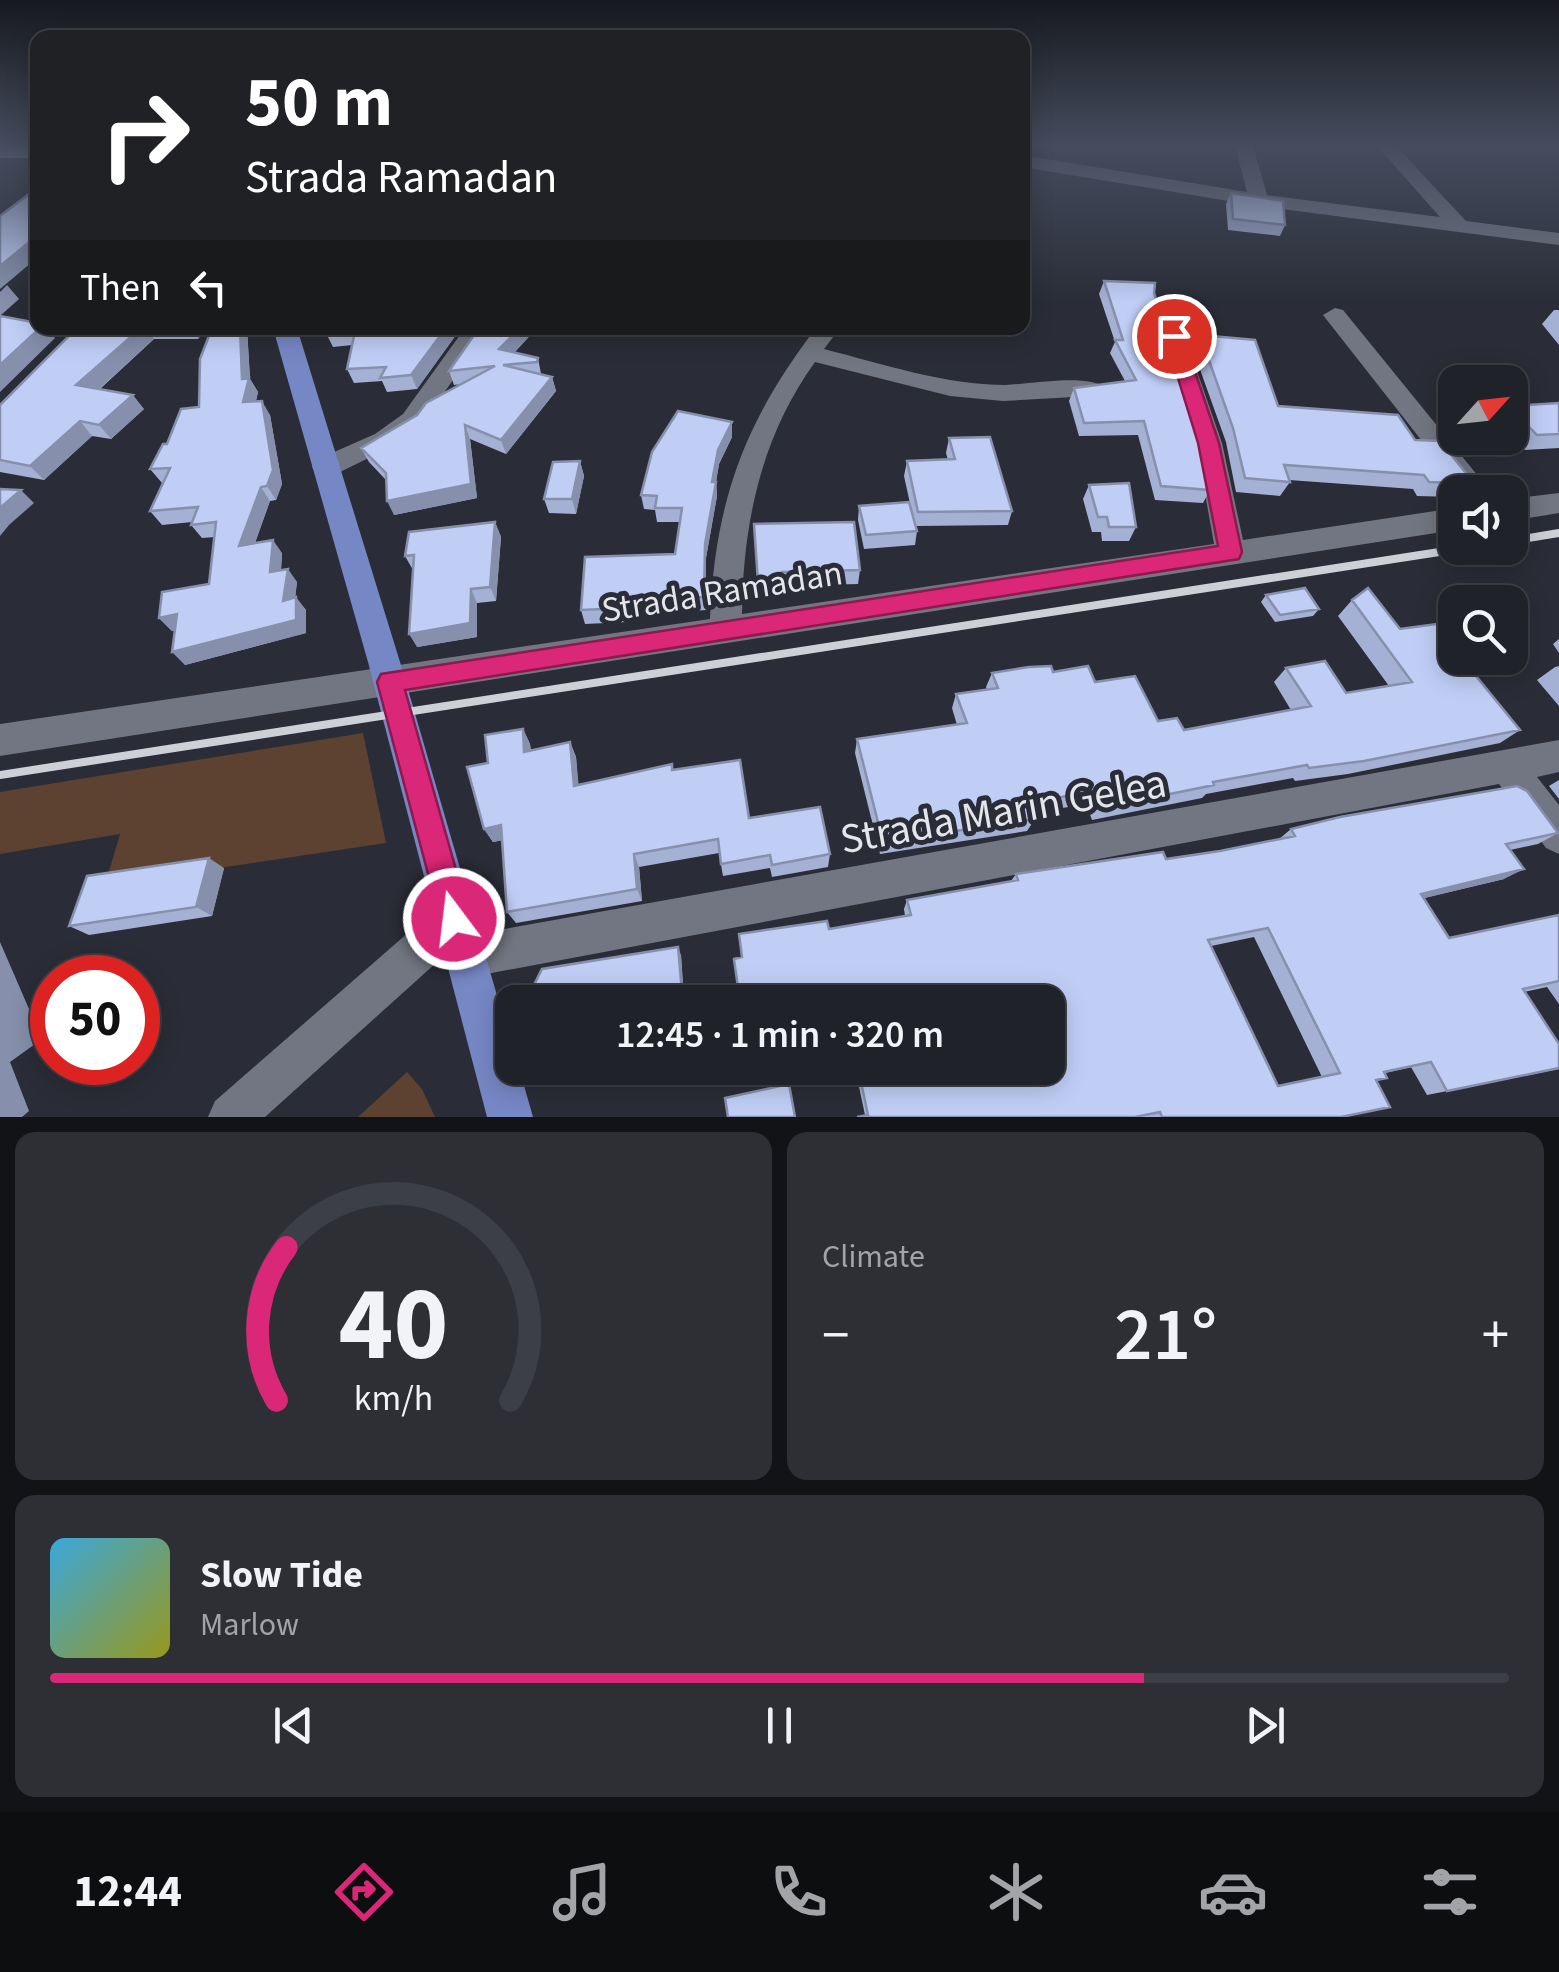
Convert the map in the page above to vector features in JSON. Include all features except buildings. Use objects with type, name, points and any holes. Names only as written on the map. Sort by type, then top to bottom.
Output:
[{"type":"main road","points":[[287,335],[390,682],[510,1117]]},
{"type":"street","points":[[1248,198],[1559,239]]},
{"type":"street","points":[[1434,198],[1462,228]]},
{"type":"street","points":[[1163,305],[1208,443],[1231,552]]},
{"type":"street","points":[[1335,315],[1462,475]]},
{"type":"street","points":[[326,467],[384,440],[412,420],[472,335]]},
{"type":"street","points":[[726,631],[731,522],[745,465],[779,394],[818,335]]},
{"type":"street","points":[[821,335],[950,388],[1003,393],[1091,388]]},
{"type":"street","points":[[1528,507],[1559,502]]},
{"type":"street","name":"Strada Ramadan","points":[[0,740],[1438,522]]},
{"type":"street","name":"Strada Marin Gelea","points":[[460,938],[1559,756]]},
{"type":"street","points":[[1506,766],[1559,835]]},
{"type":"street","points":[[231,1117],[460,938]]},
{"type":"shaded area","points":[[363,733],[386,843],[105,885],[120,834],[0,854],[0,792]]},
{"type":"shaded area","points":[[407,1072],[422,1089],[435,1117],[358,1117]]},
{"type":"railway","points":[[1528,538],[1559,533]]},
{"type":"railway","points":[[0,775],[1438,552]]},
{"type":"route","points":[[454,919],[390,682],[1231,552],[1208,443],[1174,336]]}]
